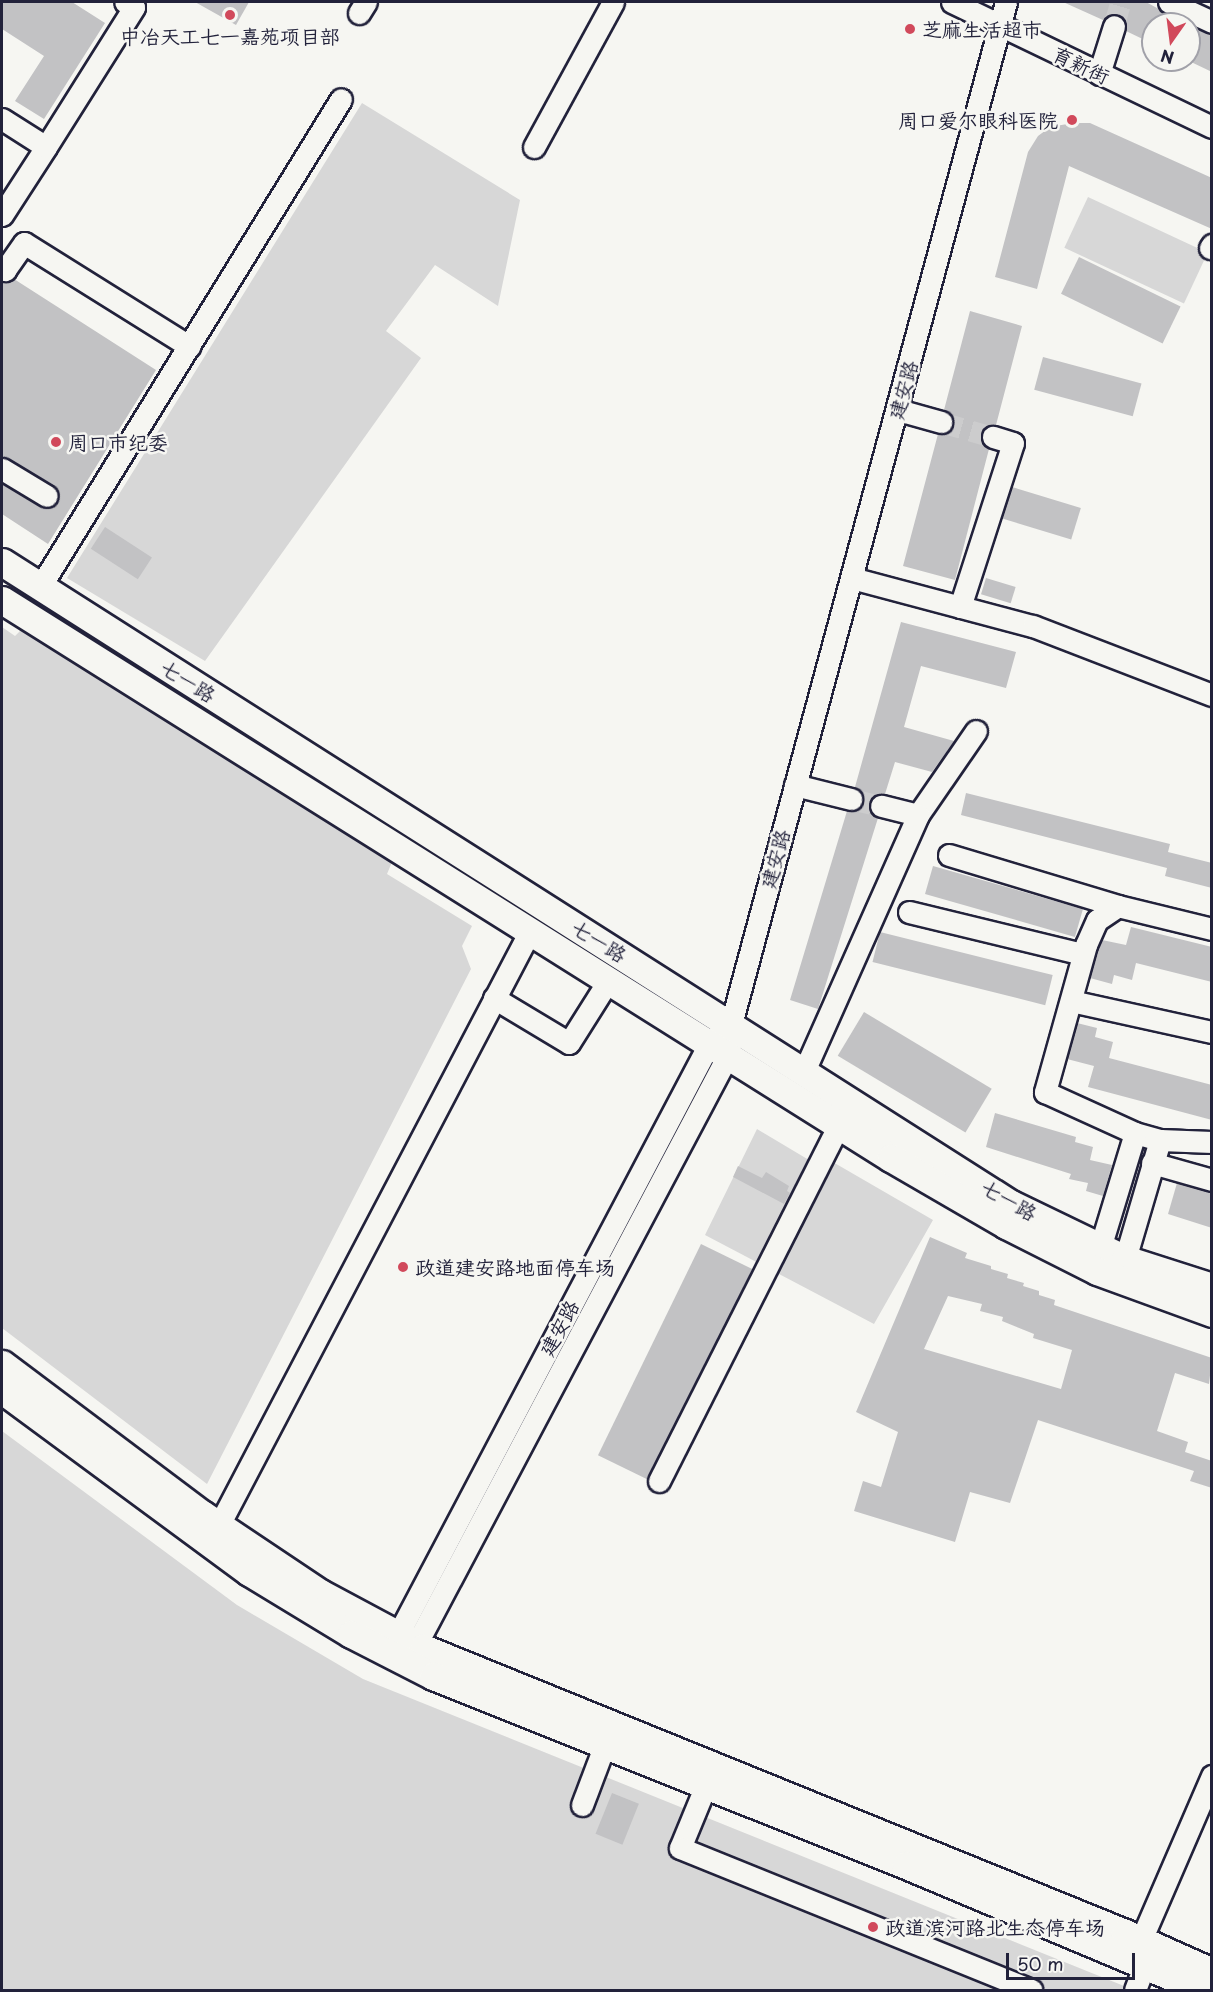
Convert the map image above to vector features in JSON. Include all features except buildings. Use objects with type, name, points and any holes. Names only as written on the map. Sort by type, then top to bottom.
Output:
[{"type":"main road","name":"七一路","points":[[2,562],[1011,1204],[1125,1259],[1212,1287]]},
{"type":"main road","name":"七一路","points":[[2,600],[608,981],[1006,1225],[1096,1271],[1212,1313]]},
{"type":"main road","points":[[2,1364],[219,1525],[402,1648],[433,1676],[706,1785],[1143,1952],[1212,1972]]},
{"type":"main road","points":[[2,1390],[249,1572],[351,1634],[402,1648],[1143,1952],[1204,1990]]},
{"type":"street","points":[[2,215],[134,7],[125,2]]},
{"type":"street","points":[[534,147],[613,2]]},
{"type":"street","name":"育新街","points":[[951,2],[1212,127]]},
{"type":"street","name":"建安路","points":[[402,1648],[730,1024],[898,410],[1006,2]]},
{"type":"street","points":[[1169,2],[1212,22]]},
{"type":"street","points":[[1099,74],[1114,26]]},
{"type":"street","points":[[40,587],[341,99]]},
{"type":"street","points":[[2,119],[46,147]]},
{"type":"street","points":[[2,268],[5,270],[24,243],[189,346]]},
{"type":"street","points":[[898,410],[941,422]]},
{"type":"street","points":[[960,607],[1013,443],[993,437]]},
{"type":"street","points":[[2,469],[47,496]]},
{"type":"street","points":[[852,578],[1033,626],[1212,695]]},
{"type":"street","points":[[805,1069],[918,816],[976,731]]},
{"type":"street","points":[[795,785],[851,799]]},
{"type":"street","points":[[881,806],[918,816]]},
{"type":"street","points":[[949,855],[1118,906],[1212,929]]},
{"type":"street","points":[[1118,906],[1097,920],[1083,954],[1044,1092],[1135,1133],[1160,1140],[1212,1142]]},
{"type":"street","points":[[909,912],[1083,954]]},
{"type":"street","points":[[219,1525],[530,931]]},
{"type":"street","points":[[494,998],[569,1043],[608,981]]},
{"type":"street","points":[[1071,1001],[1212,1032]]},
{"type":"street","points":[[659,1481],[839,1124]]},
{"type":"street","points":[[1100,1248],[1135,1133]]},
{"type":"street","points":[[1125,1259],[1160,1140]]},
{"type":"street","points":[[1152,1163],[1212,1180]]},
{"type":"street","points":[[582,1805],[605,1744]]},
{"type":"street","points":[[1135,1990],[1143,1952],[1212,1776]]},
{"type":"street","points":[[706,1785],[680,1848],[1031,1990]]},
{"type":"shaded area","points":[[362,103],[520,200],[498,306],[435,265],[386,331],[421,358],[205,661],[67,578]]},
{"type":"shaded area","points":[[1088,197],[1208,253],[1184,304],[1064,248]]},
{"type":"shaded area","points":[[2,627],[15,636],[24,627],[392,862],[387,874],[472,926],[462,946],[471,969],[207,1484],[2,1328]]},
{"type":"shaded area","points":[[757,1129],[814,1163],[819,1154],[933,1220],[874,1324],[705,1235]]},
{"type":"shaded area","points":[[2,1431],[237,1605],[363,1679],[1134,1990],[2,1990]]},
{"type":"tunnel","points":[[1114,26],[1121,2]]},
{"type":"tunnel","points":[[941,422],[993,437]]},
{"type":"tunnel","points":[[851,799],[881,806]]},
{"type":"place","name":"中冶天工七一嘉苑项目部","points":[[230,15]]},
{"type":"place","name":"芝麻生活超市","points":[[910,29]]},
{"type":"place","name":"周口爱尔眼科医院","points":[[1072,120]]},
{"type":"place","name":"周口市纪委","points":[[56,442]]},
{"type":"place","name":"政道建安路地面停车场","points":[[403,1267]]},
{"type":"place","name":"政道滨河路北生态停车场","points":[[873,1927]]}]
